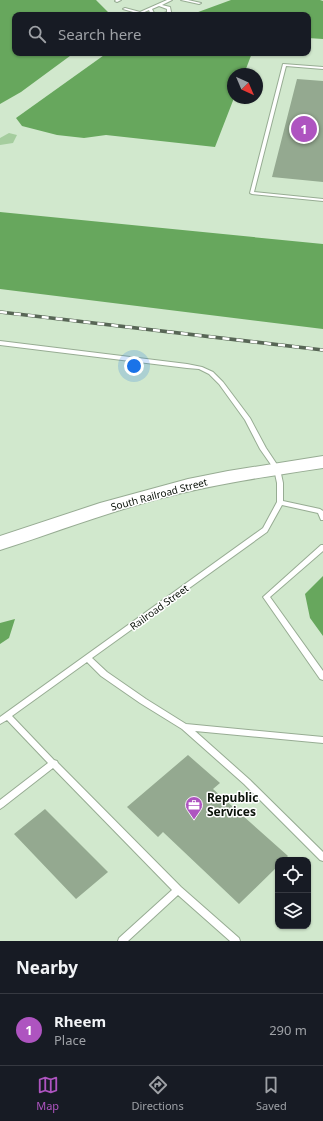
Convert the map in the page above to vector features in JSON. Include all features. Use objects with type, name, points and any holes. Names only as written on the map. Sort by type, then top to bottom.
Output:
[{"type":"street","name":"South Railroad Street","points":[[0,543],[77,516],[216,479],[323,462]]},
{"type":"lane","points":[[144,12],[160,6],[170,0]]},
{"type":"lane","points":[[183,0],[199,3]]},
{"type":"lane","points":[[160,6],[169,8],[169,12]]},
{"type":"lane","points":[[125,9],[136,12]]},
{"type":"lane","points":[[323,68],[284,65],[252,193],[323,200]]},
{"type":"lane","points":[[0,343],[187,366],[200,368],[211,373],[248,419],[263,449],[277,469]]},
{"type":"lane","name":"Railroad Street","points":[[0,721],[265,530],[280,502],[280,483],[277,469]]},
{"type":"lane","points":[[280,502],[320,510],[323,518]]},
{"type":"lane","points":[[323,547],[266,597],[323,677]]},
{"type":"lane","points":[[87,658],[104,674],[185,727],[247,782],[323,857]]},
{"type":"lane","points":[[7,716],[178,890],[236,941]]},
{"type":"lane","points":[[185,727],[323,740]]},
{"type":"lane","points":[[0,805],[54,763]]},
{"type":"lane","points":[[122,941],[178,890]]},
{"type":"shaded area","points":[[0,0],[96,0],[108,12],[12,12],[12,56],[70,56],[21,92],[0,104]]},
{"type":"shaded area","points":[[231,0],[320,0],[323,1],[323,39],[311,38],[311,12],[198,12]]},
{"type":"shaded area","points":[[103,56],[251,56],[246,68],[227,68],[227,104],[232,104],[215,147],[106,135],[84,138],[57,135],[22,126],[16,118]]},
{"type":"shaded area","points":[[9,133],[17,135],[13,143],[0,145],[0,138]]},
{"type":"shaded area","points":[[0,212],[323,244],[323,329],[0,289]]},
{"type":"shaded area","points":[[323,576],[323,636],[310,618],[305,594]]},
{"type":"shaded area","points":[[15,619],[9,638],[0,644],[0,623]]},
{"type":"building","points":[[297,79],[323,81],[323,182],[272,177]]},
{"type":"building","name":"Republic Services","points":[[188,755],[220,783],[213,789],[288,856],[275,857],[275,869],[239,904],[163,832],[158,837],[127,807]]},
{"type":"building","points":[[45,809],[108,872],[76,899],[14,834]]},
{"type":"railway","points":[[0,312],[323,350]]},
{"type":"place","name":"Rheem","points":[[304,129]]},
{"type":"place","name":"Republic Services","points":[[194,820]]}]
